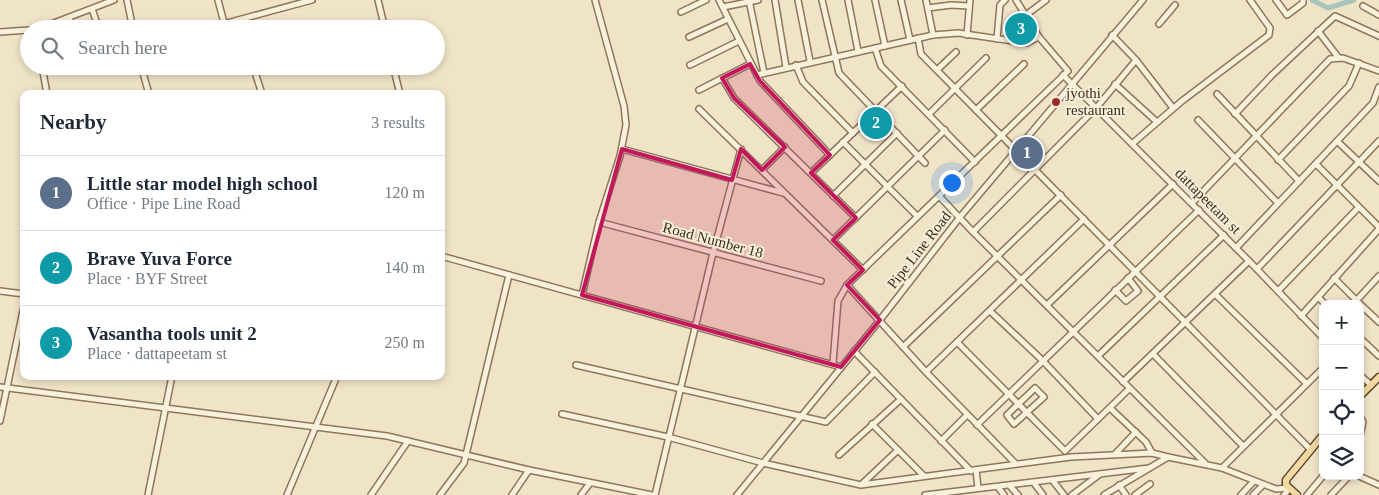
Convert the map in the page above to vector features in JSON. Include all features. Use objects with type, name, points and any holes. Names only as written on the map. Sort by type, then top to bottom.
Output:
[{"type":"main road","points":[[1364,391],[1379,372]]},
{"type":"main road","points":[[1361,390],[1379,377]]},
{"type":"main road","points":[[1296,495],[1287,492],[1286,480],[1319,439]]},
{"type":"street","points":[[63,20],[114,0]]},
{"type":"street","points":[[127,0],[131,20]]},
{"type":"street","points":[[218,0],[223,20]]},
{"type":"street","points":[[239,20],[312,0]]},
{"type":"street","points":[[378,0],[382,20]]},
{"type":"street","points":[[582,295],[599,222],[622,149],[626,125],[626,111],[595,0]]},
{"type":"street","points":[[691,0],[694,6]]},
{"type":"street","points":[[681,12],[706,0]]},
{"type":"street","points":[[719,0],[760,81],[830,155]]},
{"type":"street","points":[[723,7],[758,0]]},
{"type":"street","points":[[775,0],[786,67]]},
{"type":"street","points":[[798,0],[810,61]]},
{"type":"street","points":[[822,0],[839,73],[925,163]]},
{"type":"street","points":[[848,0],[858,51]]},
{"type":"street","points":[[875,0],[885,46]]},
{"type":"street","points":[[901,0],[910,40]]},
{"type":"street","points":[[926,0],[933,34]]},
{"type":"street","points":[[997,39],[1000,5],[1005,0]]},
{"type":"street","points":[[833,363],[838,301],[847,285],[1066,73],[1039,37],[1016,0]]},
{"type":"street","points":[[1026,15],[1046,0]]},
{"type":"street","name":"Pipe Line Road","points":[[737,495],[880,320],[960,217],[1143,0]]},
{"type":"street","points":[[1159,24],[1176,6],[1170,0]]},
{"type":"street","points":[[1133,142],[1173,108],[1269,35],[1270,28],[1250,0]]},
{"type":"street","points":[[1276,0],[1287,16],[1303,3],[1302,0]]},
{"type":"street","points":[[749,1],[764,73]]},
{"type":"street","points":[[928,8],[970,3],[967,34]]},
{"type":"street","points":[[1363,6],[1379,15]]},
{"type":"street","points":[[92,9],[96,20]]},
{"type":"street","points":[[1236,114],[1335,16],[1379,36]]},
{"type":"street","points":[[689,37],[728,19]]},
{"type":"street","points":[[0,32],[20,31]]},
{"type":"street","points":[[1318,31],[1338,57]]},
{"type":"street","points":[[757,75],[810,61],[933,34],[967,34],[1027,43],[1039,37]]},
{"type":"street","points":[[1112,35],[1136,60],[1173,108]]},
{"type":"street","points":[[918,38],[921,54],[1136,270],[1160,297],[1310,449]]},
{"type":"street","points":[[690,65],[739,41]]},
{"type":"street","points":[[875,48],[881,66],[975,162]]},
{"type":"street","points":[[937,70],[956,52]]},
{"type":"street","points":[[1192,203],[1330,59],[1338,57],[1359,63],[1379,72]]},
{"type":"street","points":[[929,114],[986,58]]},
{"type":"street","points":[[973,232],[1097,107],[1136,60]]},
{"type":"street","points":[[1278,160],[1349,86],[1359,63]]},
{"type":"street","points":[[699,90],[750,64]]},
{"type":"street","points":[[976,110],[1024,64]]},
{"type":"street","points":[[796,65],[803,82],[853,133]]},
{"type":"street","name":"dattapeetam st","points":[[1066,73],[1073,84],[1133,142],[1319,334]]},
{"type":"street","points":[[44,75],[46,90]]},
{"type":"street","points":[[144,75],[148,90]]},
{"type":"street","points":[[256,75],[261,90]]},
{"type":"street","points":[[395,75],[399,90]]},
{"type":"street","points":[[722,78],[734,98],[856,218]]},
{"type":"street","points":[[1115,84],[1158,122]]},
{"type":"street","points":[[811,174],[902,86]]},
{"type":"street","points":[[1236,248],[1277,202],[1316,164],[1373,103],[1379,87]]},
{"type":"street","points":[[1217,94],[1278,160],[1300,180]]},
{"type":"street","points":[[1373,103],[1379,106]]},
{"type":"street","points":[[699,109],[863,270]]},
{"type":"street","points":[[1198,120],[1277,202]]},
{"type":"street","points":[[833,240],[945,130]]},
{"type":"street","points":[[833,196],[897,133]]},
{"type":"street","points":[[1337,141],[1378,179]]},
{"type":"street","points":[[1257,269],[1379,141]]},
{"type":"street","points":[[843,142],[917,216]]},
{"type":"street","points":[[762,170],[785,147]]},
{"type":"street","points":[[622,149],[784,193]]},
{"type":"street","points":[[0,387],[7,386],[166,409],[317,426],[408,441],[530,470],[654,495],[713,253],[741,150]]},
{"type":"street","points":[[1301,316],[1379,228],[1316,164]]},
{"type":"street","points":[[1047,305],[1173,184]]},
{"type":"street","points":[[903,347],[1061,195]]},
{"type":"street","points":[[940,197],[1205,463]]},
{"type":"street","points":[[1278,291],[1358,208]]},
{"type":"street","points":[[977,425],[1199,210]]},
{"type":"street","points":[[926,372],[1084,219]]},
{"type":"street","name":"Road Number 18","points":[[599,222],[821,281]]},
{"type":"street","points":[[1098,356],[1224,235]]},
{"type":"street","points":[[445,257],[841,366]]},
{"type":"street","points":[[1123,382],[1249,261]]},
{"type":"street","points":[[440,495],[464,463],[508,275]]},
{"type":"street","points":[[1361,300],[1379,276]]},
{"type":"street","points":[[1334,278],[1356,300]]},
{"type":"street","points":[[1117,289],[1126,301],[1138,291],[1126,280]]},
{"type":"street","points":[[847,285],[926,372],[1015,463]]},
{"type":"street","points":[[0,291],[20,294]]},
{"type":"street","points":[[1215,294],[1307,384]]},
{"type":"street","points":[[1318,296],[1322,300]]},
{"type":"street","points":[[1364,308],[1379,322]]},
{"type":"street","points":[[990,311],[1042,360],[1098,419]]},
{"type":"street","points":[[0,421],[1,407],[20,325]]},
{"type":"street","points":[[957,342],[1020,403],[1071,457]]},
{"type":"street","points":[[1364,342],[1379,356]]},
{"type":"street","points":[[854,351],[941,441],[974,471],[978,488],[982,495]]},
{"type":"street","points":[[1153,354],[1243,446]]},
{"type":"street","points":[[576,364],[826,422],[875,372]]},
{"type":"street","points":[[1222,468],[1319,372]]},
{"type":"street","points":[[1364,379],[1369,384]]},
{"type":"street","points":[[148,495],[171,380]]},
{"type":"street","points":[[287,495],[335,380]]},
{"type":"street","points":[[1035,388],[1044,395],[1014,424],[1007,415],[1020,403],[1035,388]]},
{"type":"street","points":[[1065,451],[1130,389]]},
{"type":"street","points":[[839,455],[900,399]]},
{"type":"street","points":[[1110,408],[1146,442],[1152,453]]},
{"type":"street","points":[[562,414],[861,485],[974,471],[1015,463],[1071,457],[1152,453],[1205,463],[1287,492]]},
{"type":"street","points":[[941,441],[967,415]]},
{"type":"street","points":[[872,424],[924,476]]},
{"type":"street","points":[[1115,454],[1136,432]]},
{"type":"street","points":[[372,495],[408,441]]},
{"type":"street","points":[[861,485],[898,450]]},
{"type":"street","points":[[1104,495],[1119,484],[1168,457]]},
{"type":"street","points":[[925,495],[961,493],[978,488],[1010,486],[1149,468]]},
{"type":"street","points":[[512,495],[530,470]]},
{"type":"street","points":[[1072,495],[1101,473]]},
{"type":"street","points":[[1364,478],[1379,485]]},
{"type":"street","points":[[1053,480],[1064,495]]},
{"type":"street","points":[[1307,495],[1320,480]]},
{"type":"street","points":[[1331,495],[1345,480]]},
{"type":"street","points":[[1241,495],[1254,481]]},
{"type":"street","points":[[581,495],[590,483]]},
{"type":"street","points":[[1034,483],[1043,495]]},
{"type":"street","points":[[1119,484],[1126,495]]},
{"type":"street","points":[[1134,495],[1150,484]]},
{"type":"street","points":[[1254,495],[1263,484]]},
{"type":"street","points":[[1010,486],[1018,495]]},
{"type":"street","points":[[998,487],[1004,495]]},
{"type":"street","points":[[1272,495],[1276,489]]},
{"type":"highlighted area","points":[[750,64],[760,81],[830,155],[811,173],[856,218],[833,240],[863,270],[847,285],[880,320],[841,367],[582,295],[622,149],[732,180],[741,149],[762,170],[785,147],[734,98],[722,78]]},
{"type":"waterway","points":[[1312,0],[1328,8],[1354,0]]},
{"type":"place","name":"Vasantha tools unit 2","points":[[1021,29]]},
{"type":"place","name":"jyothi restaurant","points":[[1056,102]]},
{"type":"place","name":"Brave Yuva Force","points":[[876,123]]},
{"type":"place","name":"Little star model high school","points":[[1027,153]]}]
